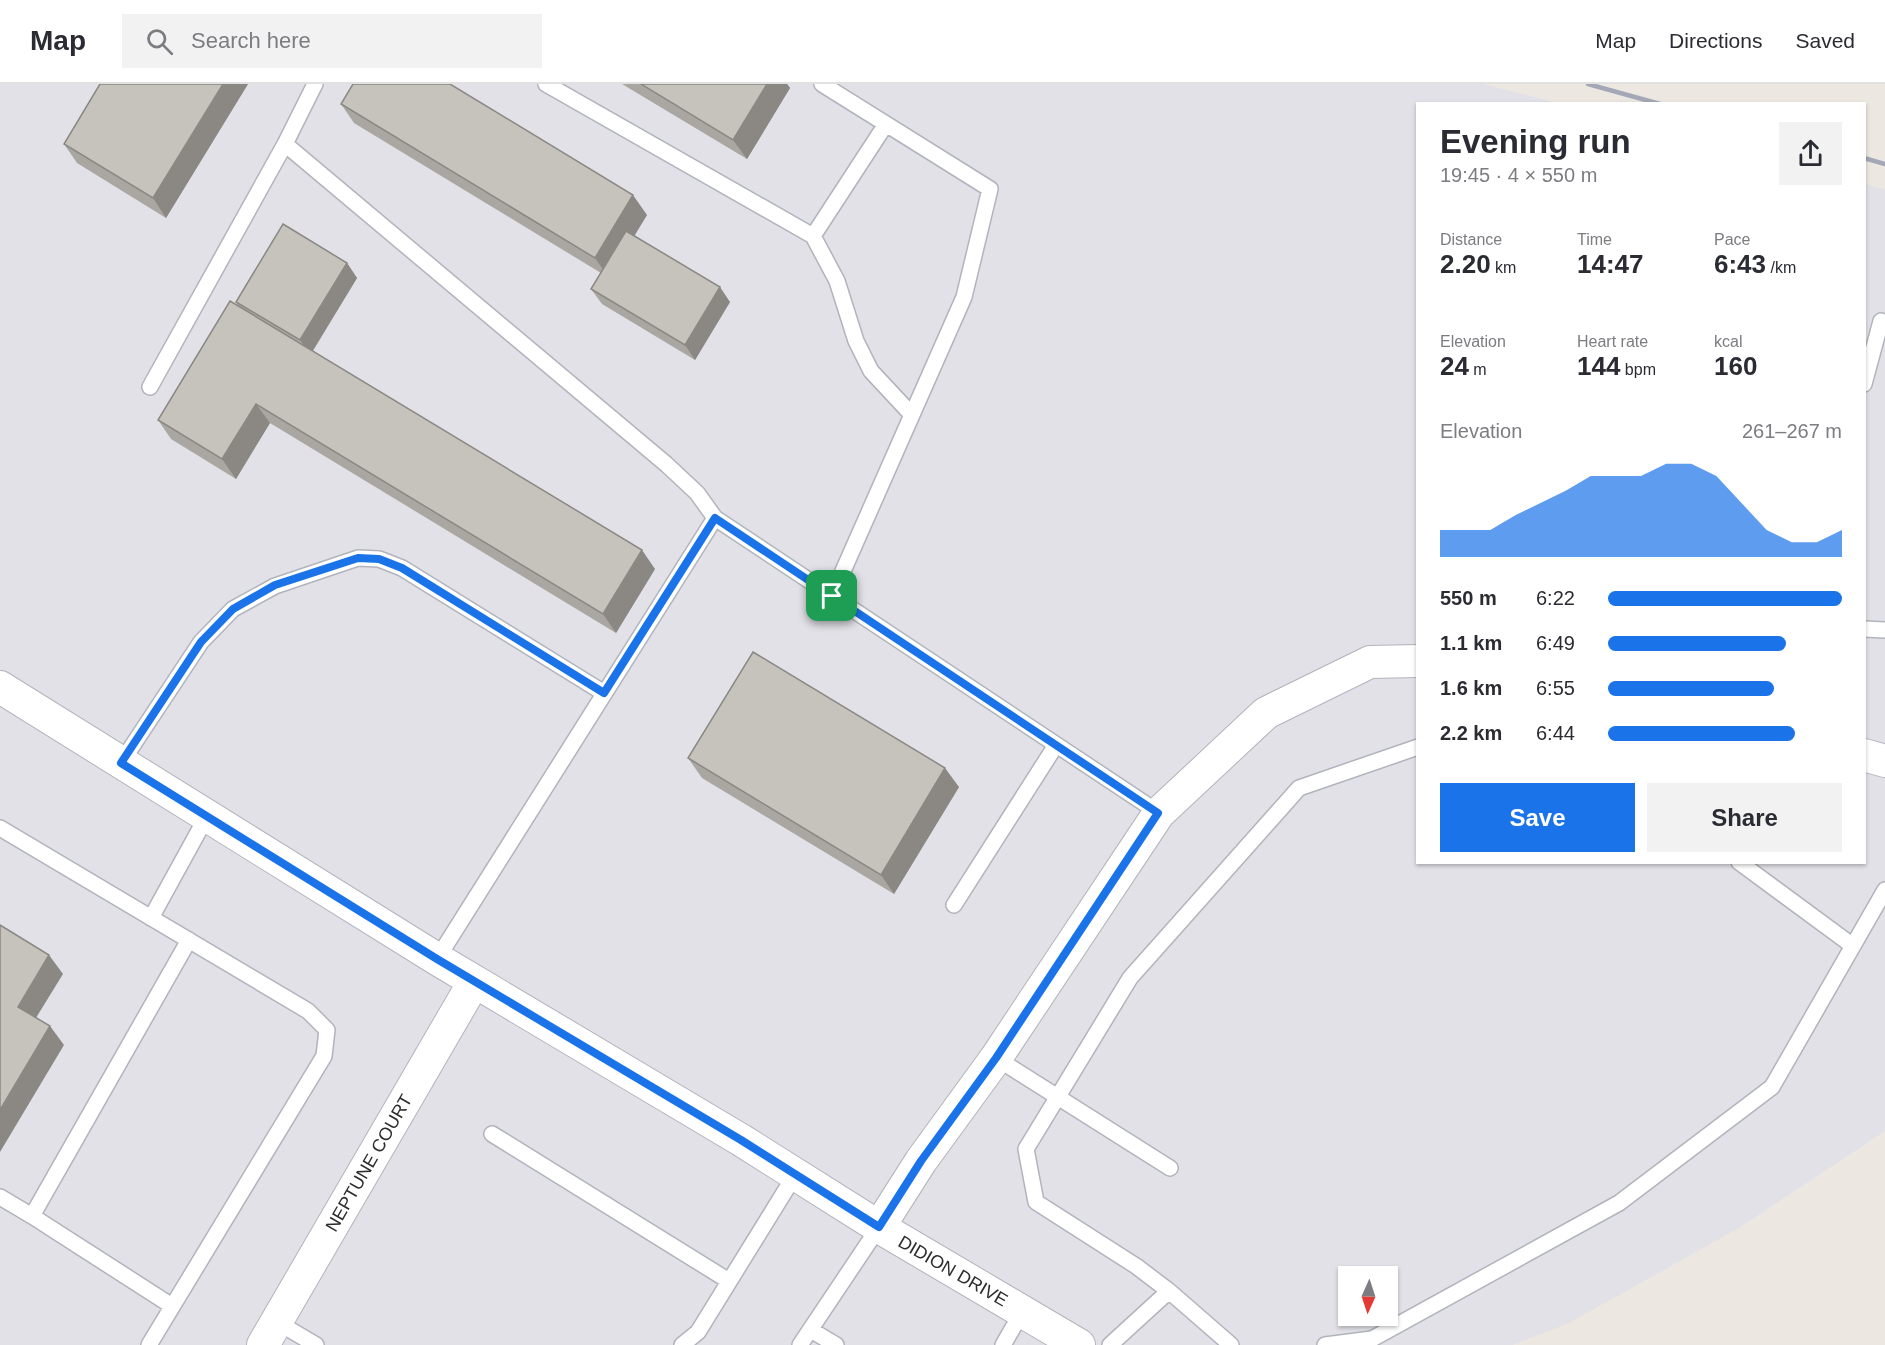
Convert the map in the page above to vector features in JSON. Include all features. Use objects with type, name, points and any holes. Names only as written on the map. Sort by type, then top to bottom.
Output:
[{"type":"street","points":[[879,1227],[921,1161],[996,1058],[1158,813],[1266,713],[1370,662],[1416,661]]},
{"type":"street","name":"DIDION DRIVE","points":[[0,687],[474,982],[1079,1345]]},
{"type":"street","points":[[1866,756],[1885,761]]},
{"type":"street","name":"NEPTUNE COURT","points":[[270,1333],[474,982]]},
{"type":"lane","points":[[150,387],[285,144],[315,84]]},
{"type":"lane","points":[[546,84],[813,236],[837,281],[856,341],[871,370],[912,415]]},
{"type":"lane","points":[[822,84],[990,189],[964,297],[832,596]]},
{"type":"lane","points":[[813,236],[886,124]]},
{"type":"lane","points":[[285,144],[666,464],[697,493],[715,518],[1158,813]]},
{"type":"lane","points":[[1866,377],[1881,321],[1885,322]]},
{"type":"lane","points":[[437,959],[715,518]]},
{"type":"lane","points":[[121,763],[201,642],[233,609],[275,585],[358,558],[379,559],[402,568],[604,693]]},
{"type":"lane","points":[[1866,629],[1885,630]]},
{"type":"lane","points":[[954,905],[1056,745]]},
{"type":"lane","points":[[1231,1345],[1169,1291],[1136,1266],[1036,1203],[1026,1149],[1130,978],[1299,788],[1416,748]]},
{"type":"lane","points":[[152,918],[207,816]]},
{"type":"lane","points":[[0,828],[308,1011],[327,1030],[324,1056],[149,1345]]},
{"type":"lane","points":[[1741,864],[1853,946]]},
{"type":"lane","points":[[1325,1345],[1372,1339],[1628,1197],[1772,1087],[1885,891]]},
{"type":"lane","points":[[32,1216],[189,940]]},
{"type":"lane","points":[[996,1058],[1170,1168]]},
{"type":"lane","points":[[492,1134],[729,1281]]},
{"type":"lane","points":[[682,1345],[698,1332],[795,1175]]},
{"type":"lane","points":[[0,1197],[172,1306]]},
{"type":"lane","points":[[801,1345],[879,1227]]},
{"type":"lane","points":[[1110,1345],[1169,1291]]},
{"type":"lane","points":[[1003,1345],[1022,1312]]},
{"type":"lane","points":[[811,1330],[836,1345]]},
{"type":"lane","points":[[270,1333],[316,1345]]},
{"type":"shaded area","points":[[0,84],[1483,84],[1553,102],[1416,102],[1416,864],[1866,864],[1866,184],[1885,190],[1885,1131],[1739,1228],[1567,1324],[1512,1345],[0,1345]]},
{"type":"building","points":[[100,84],[223,84],[153,198],[64,144]]},
{"type":"building","points":[[353,84],[450,84],[633,195],[595,258],[341,104]]},
{"type":"building","points":[[641,84],[767,84],[733,140]]},
{"type":"building","points":[[283,224],[347,263],[300,340],[236,302]]},
{"type":"building","points":[[626,231],[720,287],[685,345],[591,289]]},
{"type":"building","points":[[230,301],[642,550],[603,614],[256,404],[222,459],[158,420]]},
{"type":"building","points":[[753,652],[945,768],[881,875],[688,758]]},
{"type":"building","points":[[0,925],[49,955],[18,1007],[50,1026],[0,1110]]},
{"type":"railway","points":[[1588,84],[1653,102]]},
{"type":"railway","points":[[1866,159],[1885,164]]},
{"type":"route","points":[[715,518],[832,596],[1158,813],[996,1058],[921,1161],[879,1227],[741,1140],[437,959],[121,763],[201,642],[233,609],[275,585],[358,558],[379,559],[402,568],[604,693],[715,518]]}]
